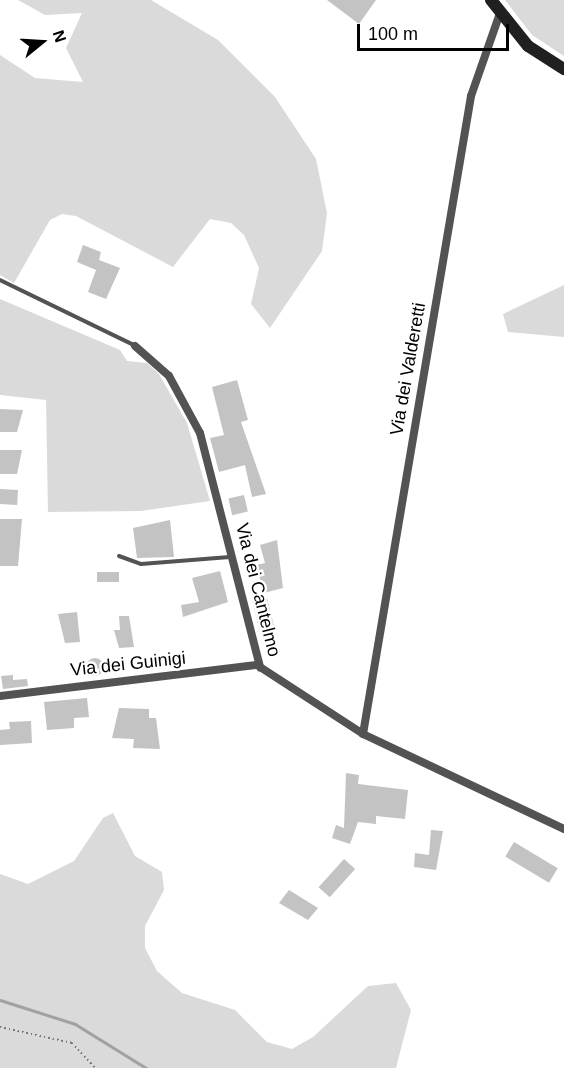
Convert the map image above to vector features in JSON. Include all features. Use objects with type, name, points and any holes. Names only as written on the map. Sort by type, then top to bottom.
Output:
[{"type":"main road","points":[[491,0],[528,46],[564,69]]},
{"type":"street","name":"Via dei Valderetti","points":[[363,734],[471,96],[500,13]]},
{"type":"street","name":"Via dei Cantelmo","points":[[135,346],[162,367],[195,421],[232,557],[258,665],[363,734],[564,829]]},
{"type":"street","name":"Via dei Guinigi","points":[[0,696],[258,665]]},
{"type":"lane","points":[[0,280],[135,346]]},
{"type":"lane","points":[[119,556],[141,564],[232,557]]},
{"type":"path","points":[[0,1027],[72,1043],[95,1068]]},
{"type":"shaded area","points":[[18,0],[151,0],[218,40],[275,97],[316,159],[327,213],[322,251],[270,328],[251,304],[259,268],[244,235],[231,223],[210,219],[173,267],[76,216],[62,214],[50,220],[14,283],[0,275],[0,55],[35,78],[83,82],[66,48],[82,13],[45,15]]},
{"type":"shaded area","points":[[505,0],[564,0],[564,56],[532,35]]},
{"type":"shaded area","points":[[564,285],[564,337],[508,332],[503,314]]},
{"type":"shaded area","points":[[0,299],[120,350],[127,361],[147,363],[159,374],[187,423],[210,501],[141,511],[48,512],[46,400],[0,395]]},
{"type":"shaded area","points":[[113,813],[135,856],[162,872],[164,890],[145,926],[145,948],[157,971],[182,993],[235,1010],[267,1042],[292,1049],[313,1037],[368,986],[396,983],[411,1010],[396,1068],[0,1068],[0,874],[28,884],[74,861],[103,818]]},
{"type":"building","points":[[327,0],[376,0],[359,24]]},
{"type":"building","points":[[83,245],[101,252],[99,260],[120,268],[106,299],[88,292],[96,270],[77,262]]},
{"type":"building","points":[[237,380],[248,420],[241,422],[266,494],[252,497],[245,465],[219,472],[210,438],[224,435],[212,387]]},
{"type":"building","points":[[0,409],[23,410],[17,432],[0,432]]},
{"type":"building","points":[[0,450],[22,450],[17,474],[0,474]]},
{"type":"building","points":[[0,489],[18,490],[17,505],[0,504]]},
{"type":"building","points":[[244,495],[248,512],[232,515],[228,499]]},
{"type":"building","points":[[0,519],[22,519],[18,566],[0,566]]},
{"type":"building","points":[[170,520],[174,557],[137,558],[133,528]]},
{"type":"building","points":[[277,540],[283,588],[264,593],[256,565],[265,563],[260,545]]},
{"type":"building","points":[[220,571],[228,602],[183,617],[181,605],[199,602],[192,578]]},
{"type":"building","points":[[97,572],[119,572],[119,582],[97,582]]},
{"type":"building","points":[[267,598],[275,630],[260,634],[252,602]]},
{"type":"building","points":[[77,612],[80,642],[65,643],[58,614]]},
{"type":"building","points":[[119,616],[129,616],[134,647],[119,648],[114,630],[120,630]]},
{"type":"building","points":[[91,658],[99,658],[104,663],[102,674],[91,676],[86,671],[86,663]]},
{"type":"building","points":[[13,675],[13,680],[27,679],[28,686],[3,689],[1,676]]},
{"type":"building","points":[[87,698],[89,717],[74,718],[74,728],[47,730],[44,702]]},
{"type":"building","points":[[119,708],[149,709],[149,718],[156,718],[160,749],[133,748],[134,739],[112,738]]},
{"type":"building","points":[[31,721],[32,743],[0,745],[0,730],[10,729],[9,722]]},
{"type":"building","points":[[346,773],[359,775],[358,784],[408,790],[405,819],[376,816],[376,824],[358,822],[350,844],[332,838],[336,825],[344,828]]},
{"type":"building","points":[[431,830],[443,831],[436,870],[414,867],[415,853],[429,855]]},
{"type":"building","points":[[514,842],[558,868],[549,883],[505,857]]},
{"type":"building","points":[[344,859],[355,869],[330,897],[319,887]]},
{"type":"building","points":[[289,890],[318,908],[308,920],[279,903]]},
{"type":"waterway","points":[[0,1000],[75,1024],[146,1068]]}]
